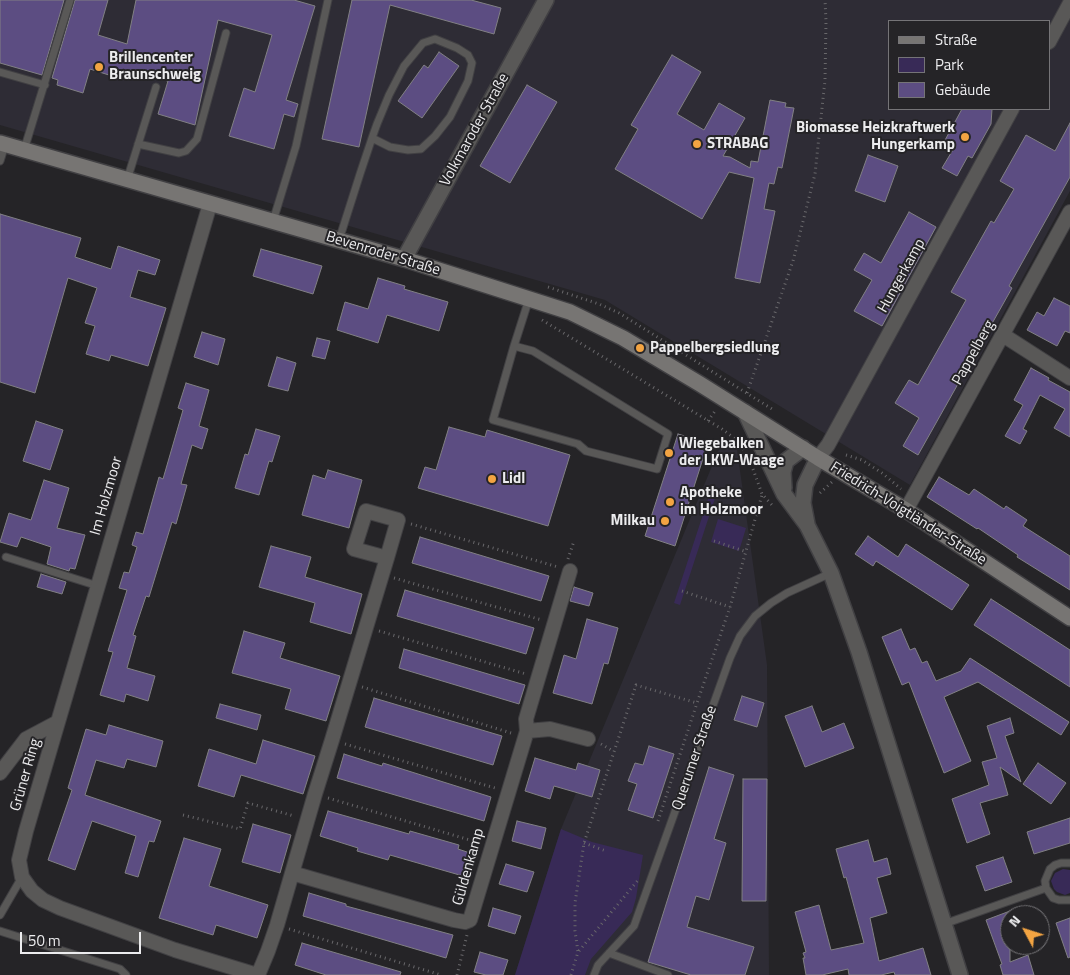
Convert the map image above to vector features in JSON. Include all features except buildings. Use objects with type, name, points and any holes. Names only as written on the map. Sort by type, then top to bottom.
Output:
[{"type":"main road","name":"Bevenroder Straße","points":[[3,144],[404,259],[527,306],[570,312],[623,338],[745,412]]},
{"type":"main road","name":"Friedrich-Voigtländer-Straße","points":[[745,412],[818,458],[909,505],[1070,618]]},
{"type":"street","name":"Volkmaroder Straße","points":[[404,259],[546,0]]},
{"type":"street","points":[[1050,40],[1070,3]]},
{"type":"street","name":"Hungerkamp","points":[[818,458],[828,445],[1011,110]]},
{"type":"street","name":"Im Holzmoor","points":[[58,722],[210,204]]},
{"type":"street","name":"Pappelberg","points":[[909,505],[1070,212]]},
{"type":"street","points":[[1003,335],[1070,378]]},
{"type":"street","points":[[745,412],[784,494],[807,525],[831,573],[859,652],[960,975]]},
{"type":"street","points":[[784,494],[783,472],[786,461],[803,448]]},
{"type":"street","points":[[807,525],[804,503],[805,485],[818,458]]},
{"type":"street","points":[[22,878],[32,891],[43,900],[60,908],[175,950],[257,975],[277,925],[315,794],[350,683],[366,627],[382,575],[387,558],[398,520],[366,511],[354,549],[387,558]]},
{"type":"street","name":"Güldenkamp","points":[[292,872],[454,920],[465,922],[470,920],[526,734],[526,719],[570,571]]},
{"type":"street","points":[[0,774],[26,739],[58,722]]},
{"type":"street","name":"Grüner Ring","points":[[22,878],[19,860],[58,722]]},
{"type":"street","points":[[526,734],[550,729],[588,739]]},
{"type":"lane","points":[[24,150],[70,0]]},
{"type":"lane","points":[[272,222],[296,146],[328,0]]},
{"type":"lane","points":[[138,144],[179,153],[186,151],[197,139],[226,33]]},
{"type":"lane","points":[[339,241],[372,138],[389,95],[400,74],[423,43],[435,39],[468,55],[472,63],[464,88],[450,117],[421,150],[390,147],[372,138]]},
{"type":"lane","points":[[0,72],[45,85]]},
{"type":"lane","points":[[127,180],[156,87]]},
{"type":"lane","points":[[0,161],[3,144]]},
{"type":"lane","points":[[514,346],[533,351],[668,434],[657,469],[586,451],[578,444],[493,420],[514,346],[527,306]]},
{"type":"lane","points":[[6,557],[98,586]]},
{"type":"lane","name":"Querumer Straße","points":[[594,975],[598,965],[634,926],[730,658],[740,636],[755,616],[771,604],[787,593],[831,573]]},
{"type":"lane","points":[[1070,863],[1061,862],[1050,869],[1045,881],[1046,888],[1053,898],[1070,900]]},
{"type":"lane","points":[[0,915],[22,878]]},
{"type":"lane","points":[[944,924],[1046,888]]},
{"type":"lane","points":[[0,931],[120,969],[126,975]]},
{"type":"lane","points":[[609,953],[668,975]]},
{"type":"path","points":[[748,393],[793,261],[816,174],[825,80],[825,0]]},
{"type":"path","points":[[527,306],[534,316],[722,429],[739,442],[748,457]]},
{"type":"path","points":[[608,360],[611,354]]},
{"type":"path","points":[[849,456],[855,457],[898,485],[909,505]]},
{"type":"path","points":[[752,465],[762,494],[775,509]]},
{"type":"path","points":[[657,824],[730,607],[762,494]]},
{"type":"path","points":[[398,520],[570,571]]},
{"type":"path","points":[[714,541],[747,552]]},
{"type":"path","points":[[382,575],[554,623]]},
{"type":"path","points":[[682,591],[730,607]]},
{"type":"path","points":[[366,627],[538,678]]},
{"type":"path","points":[[350,683],[526,734]]},
{"type":"path","points":[[572,975],[578,952],[575,931],[575,904],[584,843],[636,685],[697,703]]},
{"type":"path","points":[[332,740],[508,792]]},
{"type":"path","points":[[315,794],[492,846]]},
{"type":"path","points":[[183,815],[240,830],[248,803],[308,820]]},
{"type":"path","points":[[584,843],[606,851]]},
{"type":"path","points":[[578,952],[638,879],[641,870]]},
{"type":"path","points":[[638,879],[651,881]]},
{"type":"path","points":[[457,975],[470,920]]},
{"type":"path","points":[[277,925],[440,975]]},
{"type":"shaded area","points":[[0,0],[1070,0],[1070,191],[910,485],[605,300],[0,125]]},
{"type":"shaded area","points":[[722,442],[737,449],[767,665],[769,975],[515,975],[561,829]]},
{"type":"green space","points":[[711,490],[717,492],[680,605],[674,603]]},
{"type":"green space","points":[[718,519],[746,528],[739,551],[711,542]]},
{"type":"green space","points":[[561,829],[592,842],[643,855],[632,912],[591,959],[585,975],[515,975]]},
{"type":"green space","points":[[1063,869],[1070,870],[1070,893],[1065,895],[1054,889],[1051,881],[1055,873]]},
{"type":"place","name":"Brillencenter Braunschweig","points":[[99,67]]},
{"type":"place","name":"Biomasse Heizkraftwerk Hungerkamp","points":[[965,137]]},
{"type":"place","name":"STRABAG","points":[[697,144]]},
{"type":"place","name":"Pappelbergsiedlung","points":[[640,348]]},
{"type":"place","name":"Wiegebalken der LKW-Waage","points":[[669,453]]},
{"type":"place","name":"Lidl","points":[[492,479]]},
{"type":"place","name":"Apotheke im Holzmoor","points":[[670,502]]},
{"type":"place","name":"Milkau","points":[[665,521]]}]
